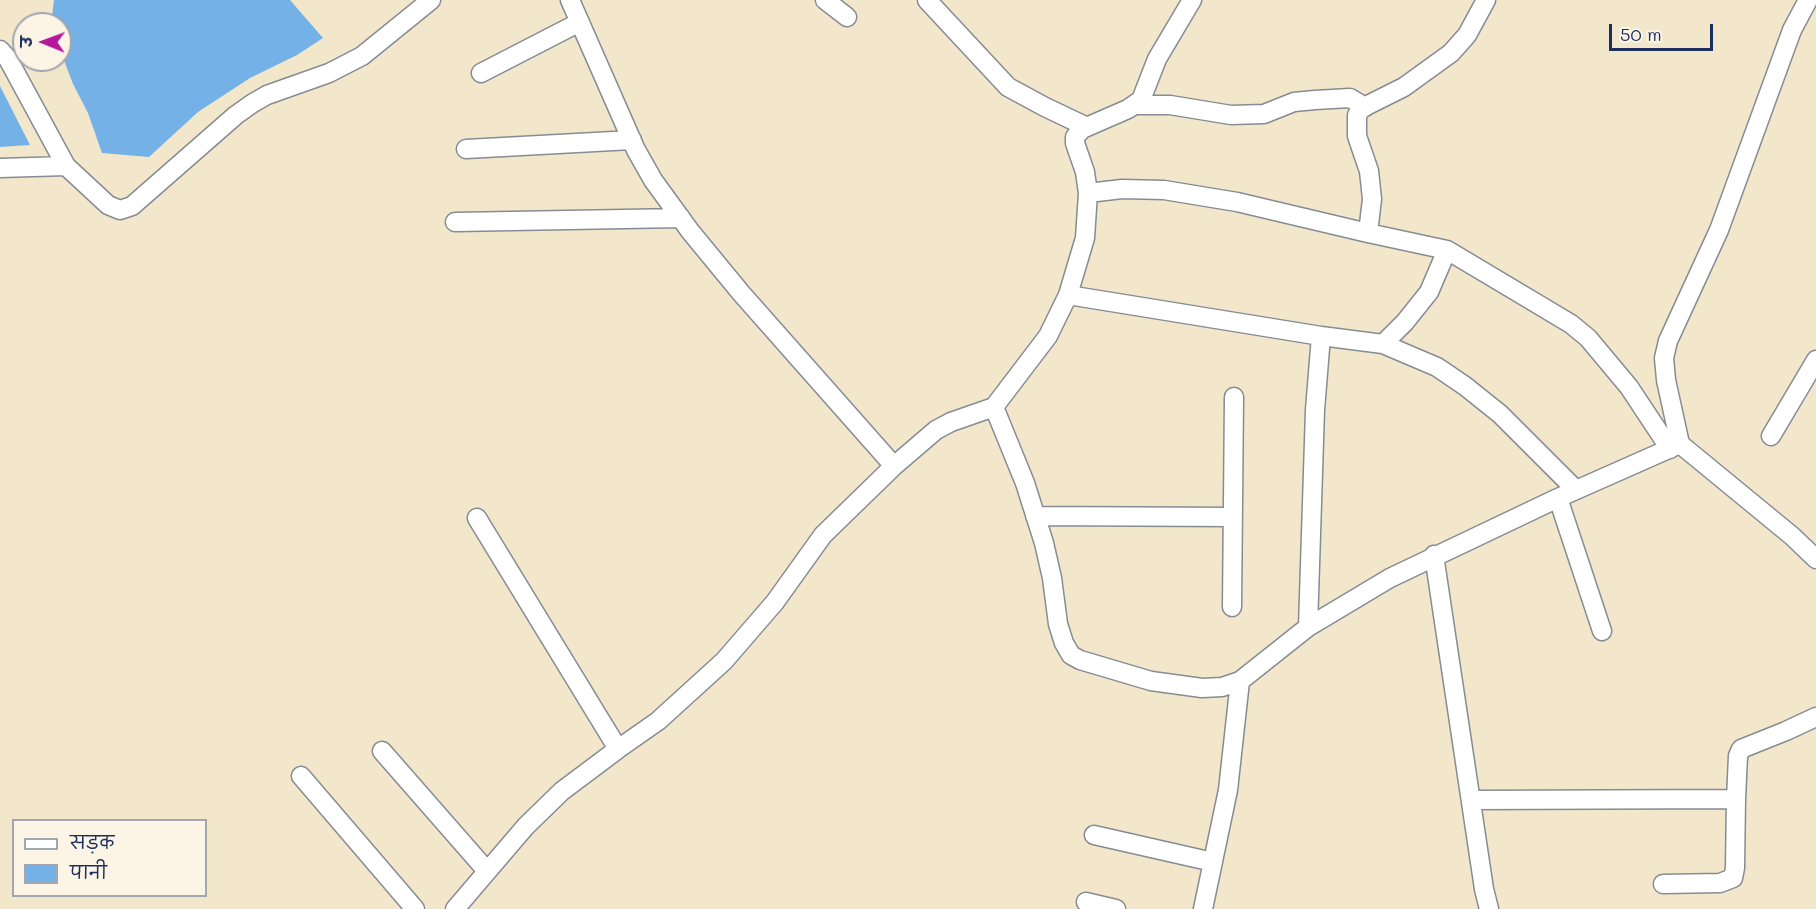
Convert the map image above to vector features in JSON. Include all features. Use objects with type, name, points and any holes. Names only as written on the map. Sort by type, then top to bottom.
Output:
[{"type":"street","points":[[0,50],[8,59],[66,166],[108,205],[120,210],[126,209],[253,103],[329,73],[362,56],[431,0]]},
{"type":"street","points":[[570,0],[632,140],[653,180],[741,293],[894,466]]},
{"type":"street","points":[[825,0],[847,17]]},
{"type":"street","points":[[927,0],[1008,87],[1087,126]]},
{"type":"street","points":[[1136,105],[1144,93],[1157,59],[1192,0]]},
{"type":"street","points":[[1368,232],[1372,199],[1370,179],[1358,143],[1356,128],[1359,111],[1412,82],[1451,53],[1467,35],[1486,0]]},
{"type":"street","points":[[1792,30],[1794,0]]},
{"type":"street","points":[[1675,447],[1664,358],[1668,341],[1719,230],[1792,30],[1808,0]]},
{"type":"street","points":[[481,74],[580,22]]},
{"type":"street","points":[[455,909],[526,826],[549,803],[618,748],[658,721],[724,661],[775,602],[823,535],[894,466],[936,430],[951,422],[994,407],[1048,336],[1068,295],[1085,238],[1088,193],[1085,172],[1075,143],[1077,133],[1087,126],[1136,105],[1170,105],[1231,115],[1264,114],[1294,102],[1315,100],[1350,98],[1365,107]]},
{"type":"street","points":[[466,149],[632,140]]},
{"type":"street","points":[[0,168],[66,166]]},
{"type":"street","points":[[1088,193],[1122,189],[1164,190],[1237,202],[1447,250],[1571,324],[1588,338],[1675,447],[1792,536],[1816,560]]},
{"type":"street","points":[[455,222],[681,218]]},
{"type":"street","points":[[1383,344],[1405,322],[1429,292],[1447,250]]},
{"type":"street","points":[[1068,295],[1383,344],[1437,367],[1465,386],[1500,414],[1576,490]]},
{"type":"street","points":[[1308,627],[1315,410],[1322,336]]},
{"type":"street","points":[[1771,436],[1816,360]]},
{"type":"street","points":[[1232,607],[1234,397]]},
{"type":"street","points":[[994,407],[1024,483],[1044,543],[1052,578],[1058,624],[1064,643],[1071,655],[1151,681],[1202,688],[1222,687],[1240,681],[1308,627],[1390,578],[1434,555],[1675,447]]},
{"type":"street","points":[[1558,498],[1602,631]]},
{"type":"street","points":[[1035,516],[1233,517]]},
{"type":"street","points":[[477,518],[618,748]]},
{"type":"street","points":[[1434,555],[1484,890],[1489,909]]},
{"type":"street","points":[[1203,909],[1228,790],[1240,681]]},
{"type":"street","points":[[1664,884],[1720,883],[1733,878],[1736,868],[1738,756],[1741,749],[1816,717]]},
{"type":"street","points":[[382,751],[487,872]]},
{"type":"street","points":[[302,776],[415,909]]},
{"type":"street","points":[[1472,800],[1736,799]]},
{"type":"street","points":[[1094,835],[1213,862]]},
{"type":"street","points":[[1086,902],[1116,909]]},
{"type":"water","points":[[54,0],[290,0],[323,38],[297,55],[250,78],[198,112],[149,157],[102,153],[88,113],[68,72],[72,72],[72,12],[52,12]]},
{"type":"water","points":[[0,86],[30,145],[0,147]]}]
